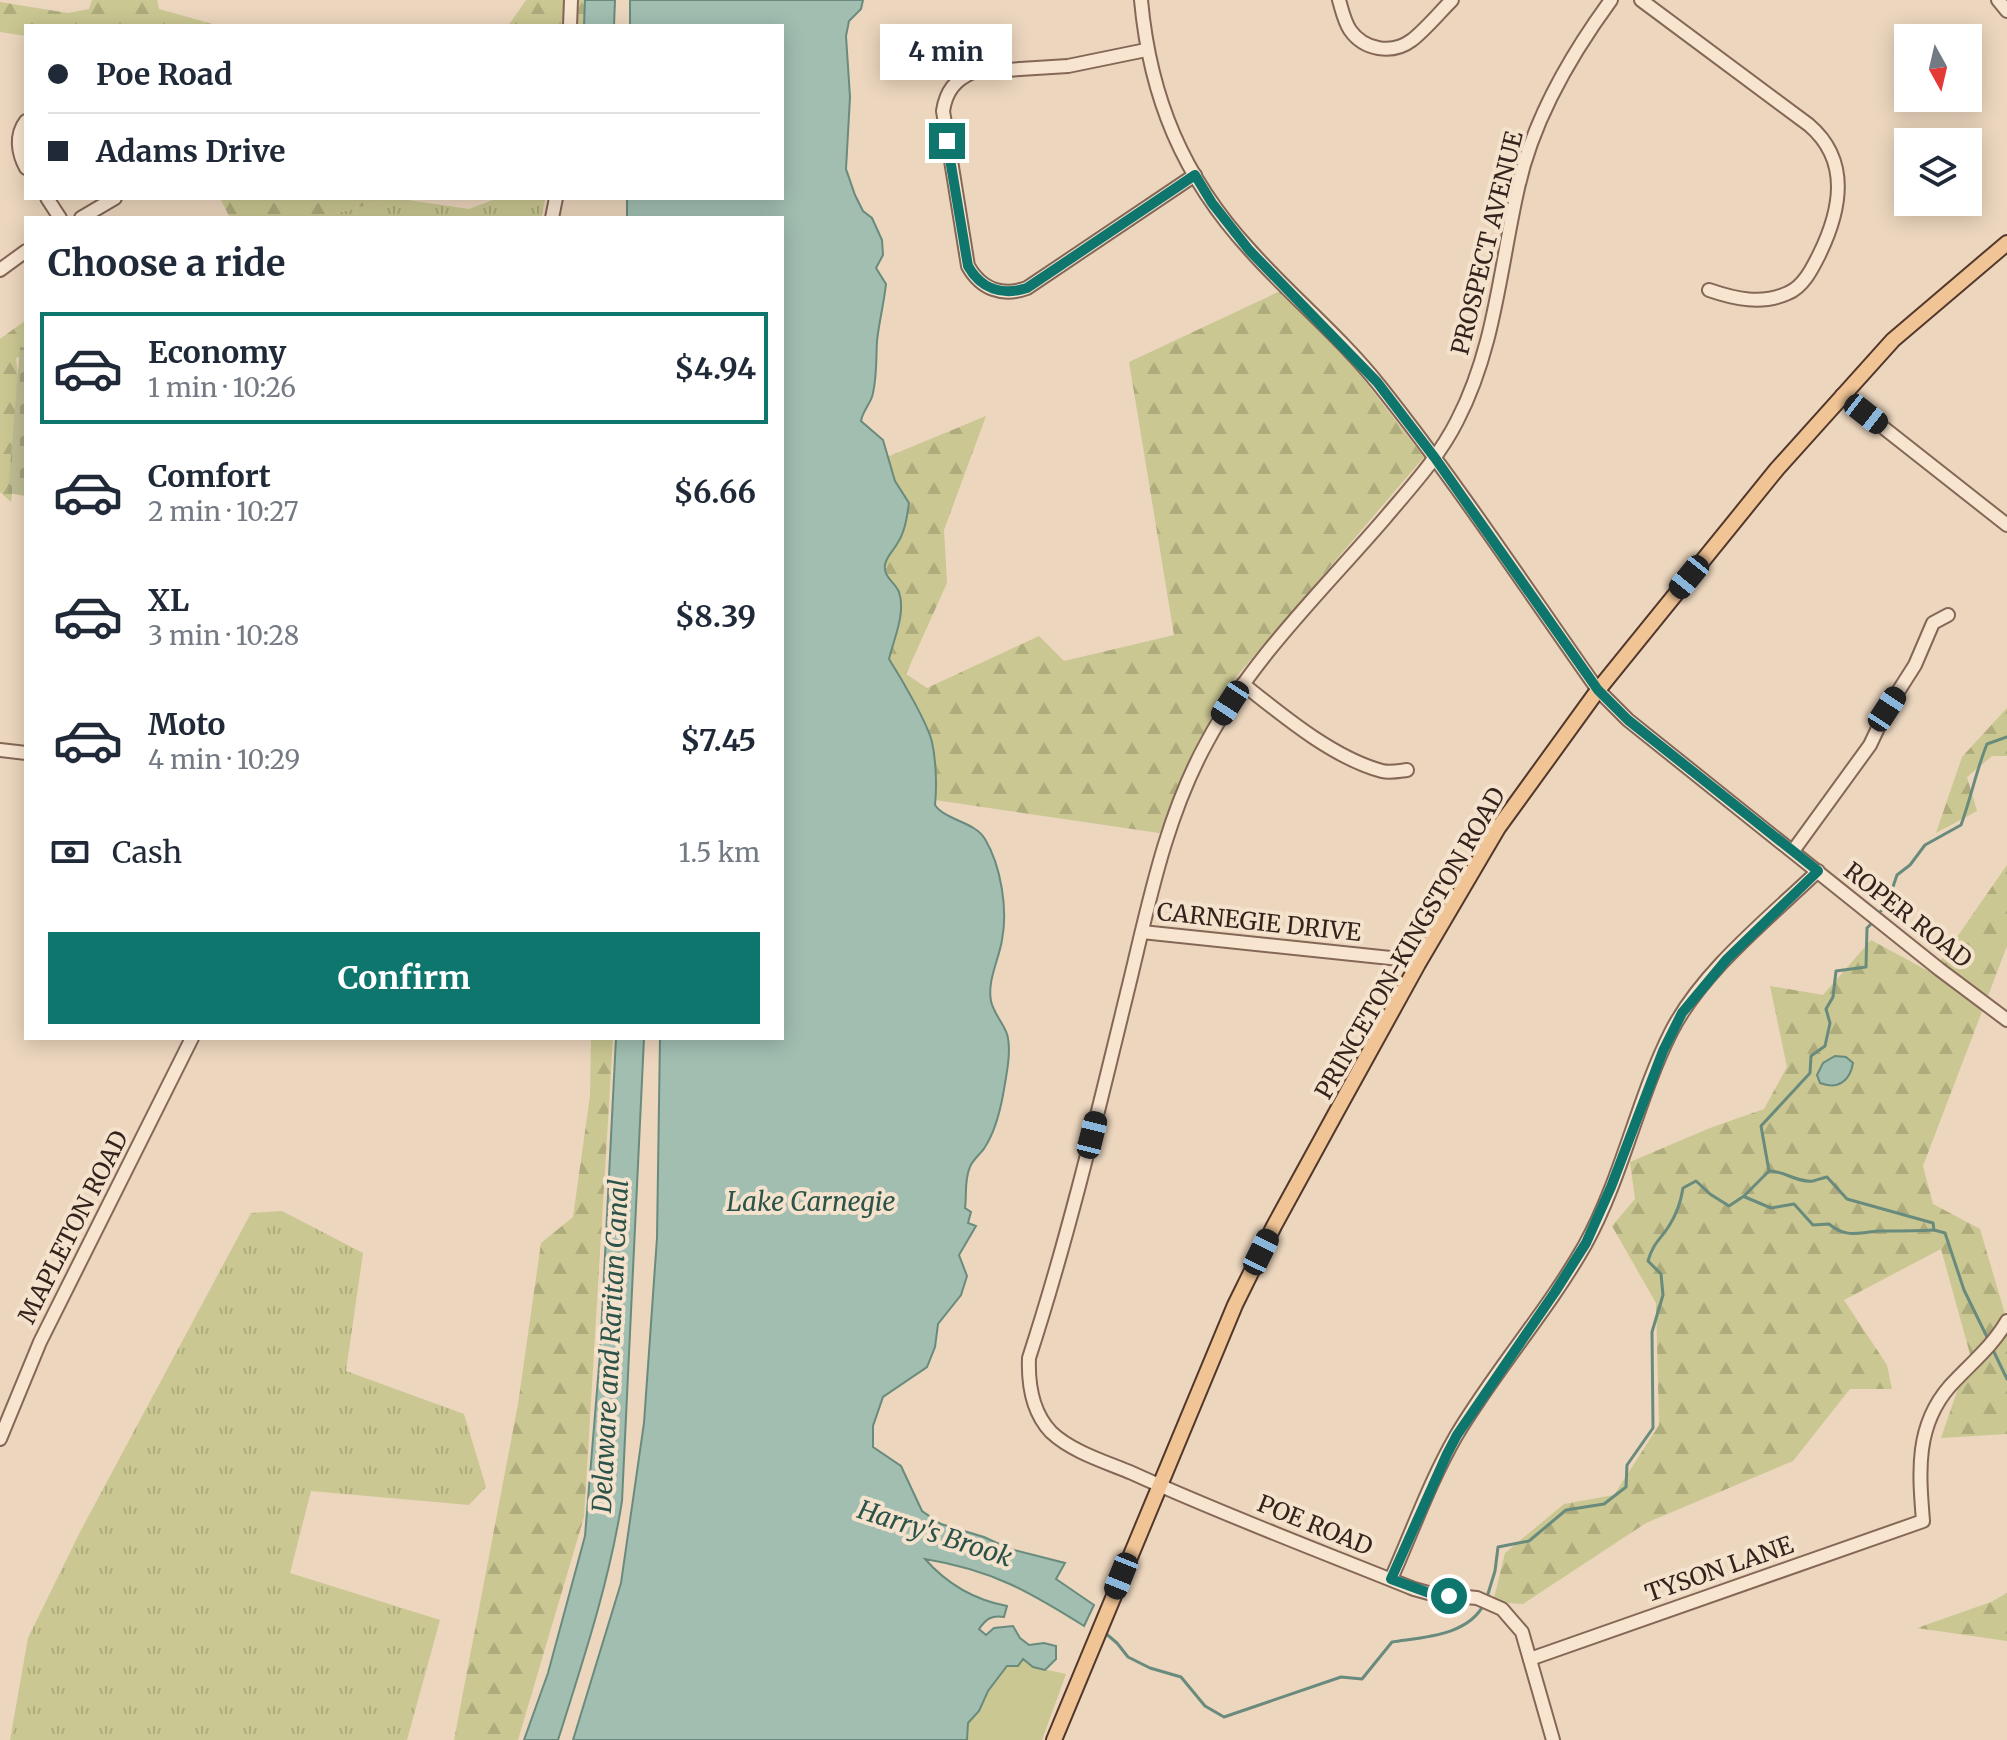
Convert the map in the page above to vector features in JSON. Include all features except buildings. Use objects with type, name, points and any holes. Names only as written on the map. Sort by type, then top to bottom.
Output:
[{"type":"main road","name":"PRINCETON-KINGSTON ROAD","points":[[1054,1740],[1235,1305],[1274,1226],[1418,964],[1498,828],[1598,690],[1777,469],[1893,340],[2007,243]]},
{"type":"street","points":[[570,24],[571,0]]},
{"type":"street","name":"ROPER ROAD","points":[[1141,0],[1146,50],[1164,111],[1195,175],[1249,250],[1377,382],[1435,458],[1598,690],[1628,720],[2007,1020]]},
{"type":"street","points":[[1339,0],[1346,22],[1358,39],[1385,49],[1412,40],[1452,0]]},
{"type":"street","name":"PROSPECT AVENUE","points":[[1142,932],[1158,866],[1184,787],[1218,722],[1243,684],[1435,458],[1456,423],[1481,363],[1510,237],[1517,189],[1533,137],[1559,81],[1611,0]]},
{"type":"street","points":[[1641,0],[1809,125],[1824,139],[1836,165],[1839,193],[1836,214],[1805,280],[1790,293],[1772,298],[1740,300],[1709,290]]},
{"type":"street","points":[[1998,0],[2007,11]]},
{"type":"street","points":[[1146,50],[1068,66],[973,72],[953,85],[943,111],[968,266],[989,288],[1008,292],[1027,288],[1195,175]]},
{"type":"street","points":[[24,126],[19,137],[20,157],[24,164]]},
{"type":"street","points":[[84,216],[112,200]]},
{"type":"street","points":[[2,265],[24,252]]},
{"type":"street","points":[[1842,395],[2007,525]]},
{"type":"street","points":[[1793,851],[1870,745],[1887,709],[1915,665],[1933,623],[1948,615]]},
{"type":"street","points":[[1243,684],[1348,758],[1385,772],[1407,770]]},
{"type":"street","points":[[0,750],[24,753]]},
{"type":"street","points":[[1391,1579],[1457,1435],[1586,1243],[1663,1051],[1682,1013],[1727,959],[1818,871]]},
{"type":"street","name":"CARNEGIE DRIVE","points":[[1142,932],[1400,959],[1418,964]]},
{"type":"street","name":"POE ROAD","points":[[1142,932],[1074,1211],[1029,1358],[1028,1374],[1040,1415],[1058,1438],[1067,1444],[1159,1485],[1432,1594],[1477,1598],[1502,1609],[1522,1632],[1553,1740]]},
{"type":"street","name":"MAPLETON ROAD","points":[[0,1439],[40,1342],[191,1040]]},
{"type":"street","name":"TYSON LANE","points":[[1530,1659],[1923,1521],[1920,1459],[1926,1428],[1941,1398],[1991,1344],[2007,1321]]},
{"type":"green space","points":[[92,0],[157,0],[159,9],[213,24],[24,24],[24,36],[0,32],[0,2],[68,13],[89,9]]},
{"type":"green space","points":[[526,0],[585,0],[584,24],[509,24]]},
{"type":"green space","points":[[221,200],[386,200],[326,216],[229,216]]},
{"type":"green space","points":[[386,200],[469,209],[493,200],[545,200],[541,216],[326,216]]},
{"type":"green space","points":[[1291,286],[1424,457],[1218,698],[1166,834],[935,800],[935,763],[931,745],[917,708],[889,659],[901,617],[898,591],[884,567],[906,523],[909,503],[895,481],[887,457],[986,416],[944,530],[947,583],[906,674],[927,688],[1039,636],[1064,661],[1174,635],[1129,362]]},
{"type":"green space","points":[[24,321],[24,356],[16,358],[23,416],[11,502],[0,492],[0,339]]},
{"type":"green space","points":[[20,347],[24,348],[24,496],[8,493]]},
{"type":"green space","points":[[2007,708],[2007,756],[1992,756],[1967,777],[1977,811],[1936,833],[1962,757]]},
{"type":"green space","points":[[2007,865],[2007,946],[1923,1166],[1933,1204],[1980,1229],[2007,1321],[2007,1434],[1941,1438],[1970,1354],[1941,1249],[1844,1300],[1887,1365],[1892,1389],[1850,1389],[1793,1461],[1646,1523],[1523,1604],[1493,1602],[1505,1553],[1564,1504],[1614,1495],[1659,1425],[1656,1303],[1612,1226],[1635,1199],[1630,1162],[1764,1109],[1787,1067],[1770,986],[1823,995],[1871,940],[1932,973]]},
{"type":"green space","points":[[591,1040],[613,1040],[584,1517],[518,1740],[454,1740],[518,1404],[541,1243],[573,1217],[590,1096]]},
{"type":"green space","points":[[282,1211],[363,1253],[346,1371],[464,1414],[486,1487],[469,1505],[311,1491],[290,1573],[440,1620],[407,1740],[10,1740],[28,1638],[80,1532],[251,1213]]},
{"type":"green space","points":[[2007,1593],[2007,1641],[1917,1628],[1991,1602]]},
{"type":"green space","points":[[1023,1659],[1033,1667],[1066,1674],[1042,1740],[967,1740],[968,1723],[979,1711],[988,1691],[1007,1665]]},
{"type":"water","points":[[585,0],[615,0],[614,24],[584,24]]},
{"type":"water","name":"Lake Carnegie","points":[[630,0],[863,0],[861,9],[849,21],[846,36],[850,97],[846,169],[863,211],[872,218],[882,240],[883,255],[876,268],[886,284],[874,386],[861,421],[883,440],[895,481],[909,503],[902,534],[885,565],[886,573],[901,600],[900,617],[889,659],[907,688],[932,742],[936,774],[935,805],[946,815],[980,833],[995,862],[1003,902],[1004,928],[990,993],[994,1009],[1007,1034],[1009,1048],[1006,1080],[996,1122],[985,1147],[971,1164],[967,1177],[965,1208],[971,1212],[968,1223],[976,1226],[959,1255],[967,1276],[961,1295],[938,1324],[935,1347],[927,1367],[883,1397],[873,1426],[873,1447],[901,1466],[922,1511],[941,1524],[984,1537],[1010,1549],[1065,1563],[1056,1579],[1094,1605],[1084,1626],[1009,1584],[970,1569],[925,1559],[962,1590],[1007,1606],[1004,1617],[989,1618],[979,1629],[986,1635],[994,1628],[1013,1626],[1029,1645],[1044,1643],[1056,1646],[1056,1659],[1045,1670],[1033,1667],[1023,1659],[1018,1666],[1007,1666],[968,1723],[967,1740],[573,1740],[621,1583],[644,1423],[657,1238],[660,1040],[784,1040],[784,216],[627,216],[627,200],[784,200],[784,24],[630,24]]},
{"type":"water","name":"Delaware and Raritan Canal","points":[[616,1040],[644,1040],[622,1501],[617,1532],[603,1592],[558,1740],[524,1740],[548,1673],[585,1536],[600,1354]]},
{"type":"water","points":[[1835,1056],[1846,1057],[1853,1063],[1849,1075],[1838,1084],[1820,1083],[1817,1075],[1823,1063]]},
{"type":"waterway","name":"Harry's Brook","points":[[1881,911],[1887,904],[1897,875],[1910,865],[1925,845],[1961,825],[1987,744],[2007,737]]},
{"type":"waterway","name":"Harry's Brook","points":[[1487,1597],[1498,1547],[1529,1541],[1566,1510],[1604,1504],[1626,1487],[1627,1465],[1653,1428],[1652,1332],[1663,1295],[1661,1274],[1648,1261],[1652,1250],[1674,1217],[1683,1188],[1696,1181],[1729,1206],[1769,1171],[1761,1126],[1810,1073],[1811,1056],[1825,1046],[1830,1023],[1826,1009],[1833,997],[1836,971],[1866,967],[1867,928],[1871,924]]},
{"type":"waterway","points":[[1770,1171],[1807,1181],[1827,1177],[1847,1199],[1933,1223],[1934,1230],[1945,1233],[1964,1290],[1988,1339]]},
{"type":"waterway","points":[[1745,1197],[1771,1208],[1794,1204],[1813,1225],[1829,1224],[1842,1232],[1934,1230]]},
{"type":"waterway","points":[[1993,1350],[2007,1379]]},
{"type":"waterway","name":"Harry's Brook","points":[[1104,1632],[1128,1657],[1150,1668],[1181,1677],[1205,1706],[1224,1717],[1341,1677],[1362,1679],[1392,1642],[1456,1629],[1477,1615],[1484,1604]]},
{"type":"route","points":[[947,141],[968,266],[980,282],[1000,291],[1027,288],[1195,175],[1212,203],[1249,250],[1377,382],[1435,458],[1598,690],[1628,720],[1818,871],[1727,959],[1682,1013],[1671,1031],[1586,1243],[1447,1454],[1391,1579],[1414,1589],[1449,1596]]}]
